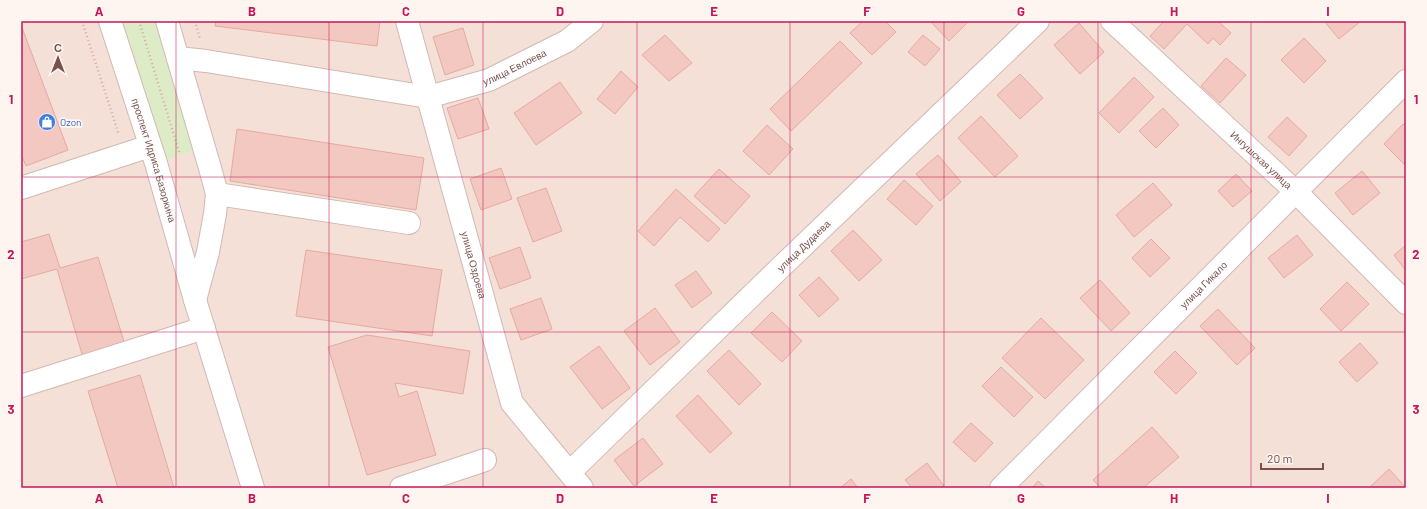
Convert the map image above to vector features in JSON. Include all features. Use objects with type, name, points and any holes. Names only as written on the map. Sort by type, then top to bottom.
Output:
[{"type":"street","name":"проспект Идриса Базоркина","points":[[110,21],[153,155],[195,300],[253,488]]},
{"type":"street","points":[[167,21],[216,194],[215,214],[208,252],[195,300]]},
{"type":"street","name":"улица Оздоева","points":[[407,21],[512,403],[576,480]]},
{"type":"street","name":"улица Евлоева","points":[[428,97],[488,80],[567,41],[592,21]]},
{"type":"street","name":"улица Дудаева","points":[[576,480],[791,257],[1038,21]]},
{"type":"street","name":"Ингушская улица","points":[[1112,21],[1295,191],[1406,303]]},
{"type":"street","points":[[178,58],[206,61],[428,97]]},
{"type":"street","name":"улица Гикало","points":[[1001,488],[1406,81]]},
{"type":"street","points":[[21,188],[125,155],[153,155]]},
{"type":"street","points":[[216,194],[409,223]]},
{"type":"street","points":[[21,386],[204,328]]},
{"type":"street","points":[[400,488],[484,460]]},
{"type":"path","points":[[82,21],[125,155]]},
{"type":"path","points":[[139,21],[180,155]]},
{"type":"path","points":[[153,155],[180,155],[204,148]]},
{"type":"shaded area","points":[[21,21],[110,21],[156,163],[204,148],[167,21],[1406,21],[1406,488],[21,488]]},
{"type":"green space","points":[[110,21],[167,21],[204,148],[156,163]]},
{"type":"building","points":[[216,21],[380,21],[377,46],[215,26]]},
{"type":"building","points":[[863,21],[885,21],[896,32],[872,55],[850,33]]},
{"type":"building","points":[[930,21],[969,21],[949,41]]},
{"type":"building","points":[[1164,21],[1218,21],[1231,33],[1220,45],[1213,38],[1208,44],[1187,24],[1164,49],[1150,36]]},
{"type":"building","points":[[1324,21],[1361,21],[1339,39]]},
{"type":"building","points":[[1079,23],[1104,52],[1080,74],[1054,45]]},
{"type":"building","points":[[21,25],[68,150],[26,166],[21,154]]},
{"type":"building","points":[[463,28],[474,65],[445,75],[433,37]]},
{"type":"building","points":[[665,35],[692,63],[669,81],[642,55]]},
{"type":"building","points":[[923,35],[940,49],[925,66],[908,52]]},
{"type":"building","points":[[1304,38],[1326,61],[1304,83],[1281,60]]},
{"type":"building","points":[[840,41],[862,63],[791,131],[770,109]]},
{"type":"building","points":[[1226,58],[1246,75],[1220,103],[1201,86]]},
{"type":"building","points":[[621,71],[638,87],[615,114],[597,99]]},
{"type":"building","points":[[1020,74],[1043,98],[1020,119],[997,95]]},
{"type":"building","points":[[1134,77],[1154,97],[1119,133],[1099,113]]},
{"type":"building","points":[[560,82],[582,113],[536,145],[514,113]]},
{"type":"building","points":[[478,98],[489,129],[458,139],[447,108]]},
{"type":"building","points":[[1163,108],[1179,125],[1156,148],[1139,131]]},
{"type":"building","points":[[981,116],[1018,156],[995,177],[958,138]]},
{"type":"building","points":[[1287,117],[1307,136],[1289,156],[1268,137]]},
{"type":"building","points":[[1403,124],[1406,126],[1406,166],[1384,144]]},
{"type":"building","points":[[767,125],[793,149],[769,175],[743,151]]},
{"type":"building","points":[[237,129],[424,158],[416,210],[230,181]]},
{"type":"building","points":[[938,155],[961,182],[940,201],[916,174]]},
{"type":"building","points":[[501,168],[512,199],[481,210],[470,179]]},
{"type":"building","points":[[719,169],[750,196],[725,224],[694,196]]},
{"type":"building","points":[[1362,171],[1380,193],[1353,215],[1335,193]]},
{"type":"building","points":[[1236,174],[1252,191],[1233,207],[1218,191]]},
{"type":"building","points":[[904,180],[933,206],[916,225],[887,199]]},
{"type":"building","points":[[1153,183],[1172,205],[1134,237],[1116,215]]},
{"type":"building","points":[[546,188],[562,231],[533,242],[517,198]]},
{"type":"building","points":[[676,189],[720,229],[708,242],[680,217],[654,246],[638,231]]},
{"type":"building","points":[[853,230],[882,260],[859,281],[831,251]]},
{"type":"building","points":[[49,234],[60,268],[98,257],[126,348],[84,361],[57,269],[21,279],[21,242]]},
{"type":"building","points":[[1297,235],[1313,255],[1284,278],[1268,258]]},
{"type":"building","points":[[1151,239],[1170,258],[1150,277],[1132,258]]},
{"type":"building","points":[[1406,245],[1406,271],[1394,255]]},
{"type":"building","points":[[520,247],[531,278],[500,289],[489,258]]},
{"type":"building","points":[[306,250],[442,270],[432,336],[296,316]]},
{"type":"building","points":[[696,271],[712,293],[692,308],[675,285]]},
{"type":"building","points":[[819,277],[839,299],[819,317],[799,295]]},
{"type":"building","points":[[1100,280],[1130,313],[1111,331],[1080,298]]},
{"type":"building","points":[[1347,282],[1369,304],[1341,331],[1320,309]]},
{"type":"building","points":[[541,298],[552,329],[521,340],[510,309]]},
{"type":"building","points":[[655,308],[680,342],[650,365],[624,331]]},
{"type":"building","points":[[1218,309],[1255,348],[1237,365],[1200,326]]},
{"type":"building","points":[[772,312],[802,341],[782,362],[751,333]]},
{"type":"building","points":[[1041,318],[1084,360],[1045,399],[1002,358]]},
{"type":"building","points":[[367,335],[470,351],[463,394],[395,383],[399,397],[417,391],[436,455],[367,475],[328,347]]},
{"type":"building","points":[[1360,343],[1378,363],[1357,382],[1339,362]]},
{"type":"building","points":[[599,346],[630,388],[602,409],[570,367]]},
{"type":"building","points":[[729,350],[761,384],[739,405],[707,371]]},
{"type":"building","points":[[1175,351],[1197,373],[1176,394],[1154,372]]},
{"type":"building","points":[[1001,367],[1033,397],[1014,417],[982,386]]},
{"type":"building","points":[[140,375],[174,488],[118,488],[88,391]]},
{"type":"building","points":[[698,395],[732,433],[710,453],[676,416]]},
{"type":"building","points":[[971,423],[993,443],[975,462],[953,442]]},
{"type":"building","points":[[1152,427],[1179,457],[1143,488],[1101,488],[1093,480]]},
{"type":"building","points":[[643,438],[663,464],[634,486],[614,460]]},
{"type":"building","points":[[927,463],[944,486],[941,488],[912,488],[905,480]]},
{"type":"building","points":[[1389,469],[1406,488],[1369,488]]},
{"type":"building","points":[[851,479],[858,488],[840,488]]},
{"type":"building","points":[[1038,481],[1046,488],[1032,488]]},
{"type":"place","name":"Ozon","points":[[47,122]]}]
